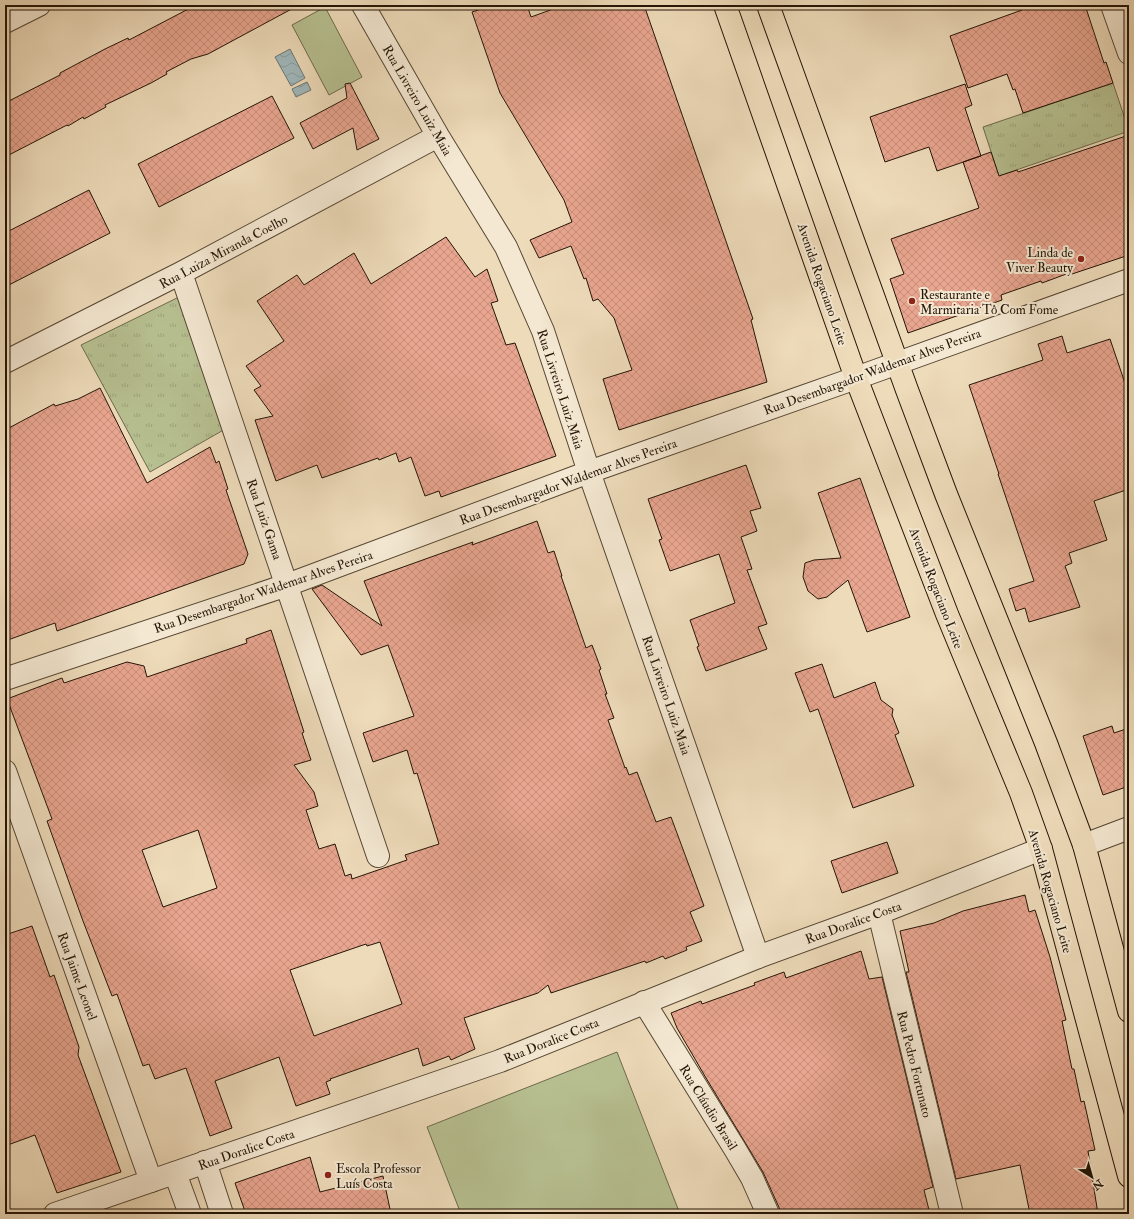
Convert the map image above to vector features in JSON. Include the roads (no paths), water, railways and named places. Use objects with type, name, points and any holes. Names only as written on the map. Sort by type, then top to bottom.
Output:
[{"type":"main road","name":"Avenida Rogaciano Leite","points":[[724,5],[856,378],[947,614],[1020,793],[1041,849],[1129,1176]]},
{"type":"main road","points":[[768,5],[897,363],[946,494],[1046,743],[1084,845],[1129,1011]]},
{"type":"street","points":[[5,22],[39,5]]},
{"type":"street","name":"Rua Livreiro Luiz Maia","points":[[363,5],[438,136],[506,247],[543,331],[589,472],[758,957]]},
{"type":"street","points":[[1112,5],[1129,53]]},
{"type":"street","name":"Rua Luiza Miranda Coelho","points":[[5,362],[181,273],[438,136]]},
{"type":"street","name":"Rua Luiz Gama","points":[[181,273],[378,856]]},
{"type":"street","name":"Rua Desembargador Waldemar Alves Pereira","points":[[5,679],[287,585],[589,472],[1129,280]]},
{"type":"street","name":"Rua Jaime Leonel","points":[[5,771],[151,1181]]},
{"type":"street","points":[[1084,845],[1129,828]]},
{"type":"street","name":"Rua Doralice Costa","points":[[54,1214],[500,1061],[758,957],[879,913],[1041,849]]},
{"type":"street","name":"Rua Pedro Fortunato","points":[[879,913],[952,1214]]},
{"type":"street","name":"Rua Cláudio Brasil","points":[[644,1002],[735,1148],[752,1178],[768,1214]]},
{"type":"street","points":[[205,1162],[222,1214]]},
{"type":"street","points":[[175,1173],[190,1214]]},
{"type":"water","points":[[290,49],[305,78],[291,86],[275,57]]},
{"type":"water","points":[[307,82],[311,90],[296,97],[292,89]]},
{"type":"place","name":"Linda de Viver Beauty","points":[[1081,259]]},
{"type":"place","name":"Restaurante e Marmitaria Tô Com Fome","points":[[912,301]]},
{"type":"place","name":"Escola Professor Luís Costa","points":[[328,1175]]}]
